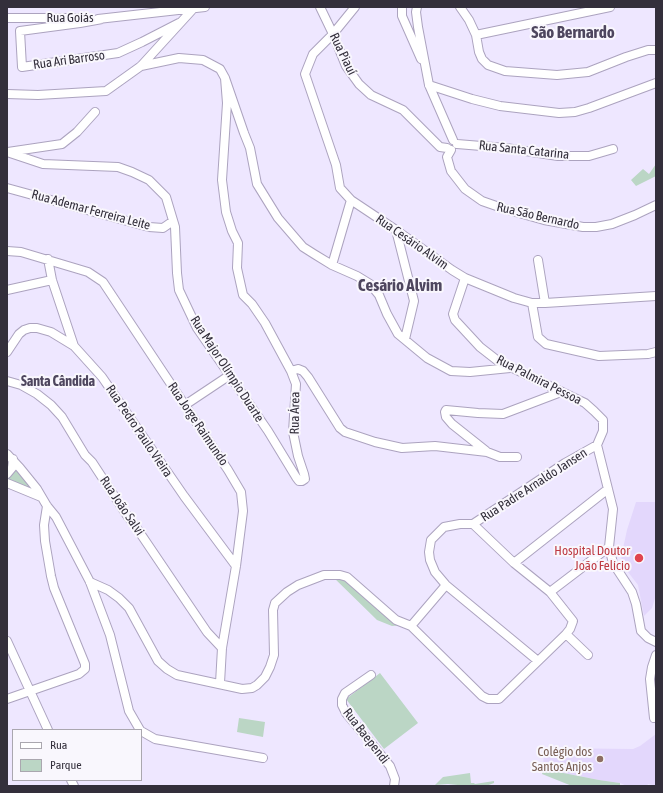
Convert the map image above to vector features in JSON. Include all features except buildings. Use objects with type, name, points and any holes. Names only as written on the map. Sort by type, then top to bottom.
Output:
[{"type":"street","name":"Rua Goiás","points":[[7,18],[102,19],[205,7]]},
{"type":"street","name":"Rua Cesário Alvim","points":[[355,7],[333,34],[313,54],[305,74],[336,165],[340,188],[351,200],[465,278],[514,298],[532,303],[545,303],[656,296]]},
{"type":"street","points":[[402,7],[402,16],[406,28],[427,71]]},
{"type":"street","points":[[417,7],[416,12],[418,27],[429,85],[455,142]]},
{"type":"street","points":[[460,7],[476,35],[479,52],[482,59],[488,65],[505,72],[557,76],[588,72],[626,57],[648,50],[656,50]]},
{"type":"street","points":[[476,35],[610,7]]},
{"type":"street","name":"Rua Piauí","points":[[320,8],[333,34],[346,66],[359,84],[371,94],[403,110],[446,150]]},
{"type":"street","points":[[7,94],[38,95],[106,91],[141,66],[179,22],[193,9]]},
{"type":"street","name":"Rua Ari Barroso","points":[[102,19],[20,31],[22,67],[118,53],[179,22]]},
{"type":"street","points":[[141,66],[179,58],[203,60],[220,69],[225,78],[250,148],[257,184],[278,218],[303,247],[332,265],[357,276],[370,284],[379,296],[398,334],[427,358],[450,371],[470,372],[510,368]]},
{"type":"street","name":"Rua Área","points":[[225,78],[227,103],[222,180],[226,212],[232,232],[238,243],[237,268],[243,295],[259,314],[291,371],[296,384],[293,432],[305,479]]},
{"type":"street","points":[[429,85],[472,99],[500,106],[559,113],[575,112],[589,108],[656,83]]},
{"type":"street","points":[[7,152],[62,144],[77,132],[94,112]]},
{"type":"street","points":[[446,150],[448,141],[455,142]]},
{"type":"street","name":"Rua Santa Catarina","points":[[455,142],[558,156],[589,156],[613,149]]},
{"type":"street","name":"Rua São Bernardo","points":[[446,150],[451,171],[457,180],[473,196],[482,201],[505,209],[544,220],[583,227],[596,227],[612,224],[635,216],[656,205]]},
{"type":"street","name":"Rua Major Olímpio Duarte","points":[[7,152],[43,164],[118,167],[149,180],[166,196],[175,227],[179,290],[197,328],[268,431],[296,477],[299,481],[305,479]]},
{"type":"street","name":"Rua Ademar Ferreira Leite","points":[[7,188],[149,227],[163,228],[173,221]]},
{"type":"street","points":[[332,265],[351,200]]},
{"type":"street","points":[[396,230],[414,301],[405,339]]},
{"type":"street","name":"Rua Jorge Raimundo","points":[[7,251],[22,252],[48,259],[88,272],[103,282],[228,470],[241,492],[243,512],[236,566],[222,648],[220,683]]},
{"type":"street","points":[[48,259],[52,280],[74,346]]},
{"type":"street","points":[[538,260],[545,303]]},
{"type":"street","name":"Rua Palmira Pessoa","points":[[465,278],[454,314],[455,320],[480,347],[498,361],[585,403],[603,420],[603,431],[597,444]]},
{"type":"street","points":[[7,290],[52,280]]},
{"type":"street","points":[[532,303],[538,337],[546,344],[599,356],[648,354],[656,352]]},
{"type":"street","name":"Rua Pedro Paulo Vieira","points":[[7,352],[19,334],[30,328],[37,328],[51,332],[74,346],[102,377],[184,496],[236,566]]},
{"type":"street","points":[[291,371],[298,369],[308,377],[344,432],[375,442],[402,448],[435,446],[487,452],[500,457],[517,457]]},
{"type":"street","points":[[185,405],[230,375]]},
{"type":"street","name":"Rua João Salvi","points":[[7,381],[21,385],[37,394],[51,405],[62,417],[85,455],[92,462],[207,632],[222,648]]},
{"type":"street","points":[[487,452],[452,424],[446,417],[446,410],[503,414],[561,392]]},
{"type":"street","name":"Rua Padre Arnaldo Jansen","points":[[538,661],[446,585],[435,572],[430,560],[429,552],[431,540],[444,527],[460,524],[472,524],[597,444],[613,509],[609,547],[613,562],[632,592],[641,631],[648,638],[656,642]]},
{"type":"street","points":[[7,474],[12,468],[10,457]]},
{"type":"street","points":[[10,457],[20,468],[42,498],[46,506],[56,517],[90,582],[110,634],[129,711],[140,729]]},
{"type":"street","points":[[7,484],[42,498]]},
{"type":"street","points":[[514,563],[608,489]]},
{"type":"street","points":[[7,699],[79,674],[85,669],[85,664],[54,588],[51,576],[45,541],[44,525],[46,506]]},
{"type":"street","points":[[90,582],[108,590],[120,598],[129,608],[158,661],[167,669],[176,675],[220,683],[242,689],[252,688],[265,676],[270,667],[274,655],[273,610],[275,603],[287,592],[298,585],[324,575],[340,575],[347,577],[396,620],[410,626],[482,696],[488,699],[499,699],[566,634],[573,621],[550,592],[514,563],[472,524]]},
{"type":"street","points":[[550,592],[609,547]]},
{"type":"street","points":[[410,626],[446,585]]},
{"type":"street","points":[[566,634],[588,655]]},
{"type":"street","points":[[7,641],[48,729]]},
{"type":"street","points":[[654,718],[650,678],[656,655]]},
{"type":"street","name":"Rua Baependi","points":[[371,675],[345,693],[342,699],[342,705],[346,713],[387,761],[395,779],[394,786]]},
{"type":"street","points":[[142,731],[155,739],[263,758]]},
{"type":"shaded area","name":"Hospital Doutor João Felício","points":[[636,502],[656,502],[656,595],[652,608],[644,616],[638,585],[621,563],[627,530]]},
{"type":"shaded area","name":"Colégio dos Santos Anjos","points":[[656,734],[656,786],[648,784],[647,786],[627,786],[620,783],[543,769],[544,748],[633,749],[640,746]]},
{"type":"green space","points":[[656,164],[656,176],[636,186],[631,180],[643,169],[649,174]]},
{"type":"green space","points":[[14,466],[37,492],[7,482],[7,475]]},
{"type":"green space","points":[[331,575],[340,575],[406,625],[392,626],[377,620]]},
{"type":"green space","points":[[380,673],[418,723],[384,749],[346,699]]},
{"type":"green space","points":[[239,718],[265,722],[263,737],[237,732]]},
{"type":"green space","points":[[543,769],[620,783],[620,786],[572,786],[542,774]]},
{"type":"green space","points":[[470,773],[471,783],[475,784],[494,781],[494,783],[486,786],[448,784],[435,785],[443,777]]},
{"type":"place","name":"Hospital Doutor João Felício","points":[[639,558]]},
{"type":"place","name":"Colégio dos Santos Anjos","points":[[600,759]]},
{"type":"district","name":"São Bernardo","points":[[573,33]]},
{"type":"district","name":"Cesário Alvim","points":[[400,286]]},
{"type":"district","name":"Santa Cândida","points":[[58,382]]}]
